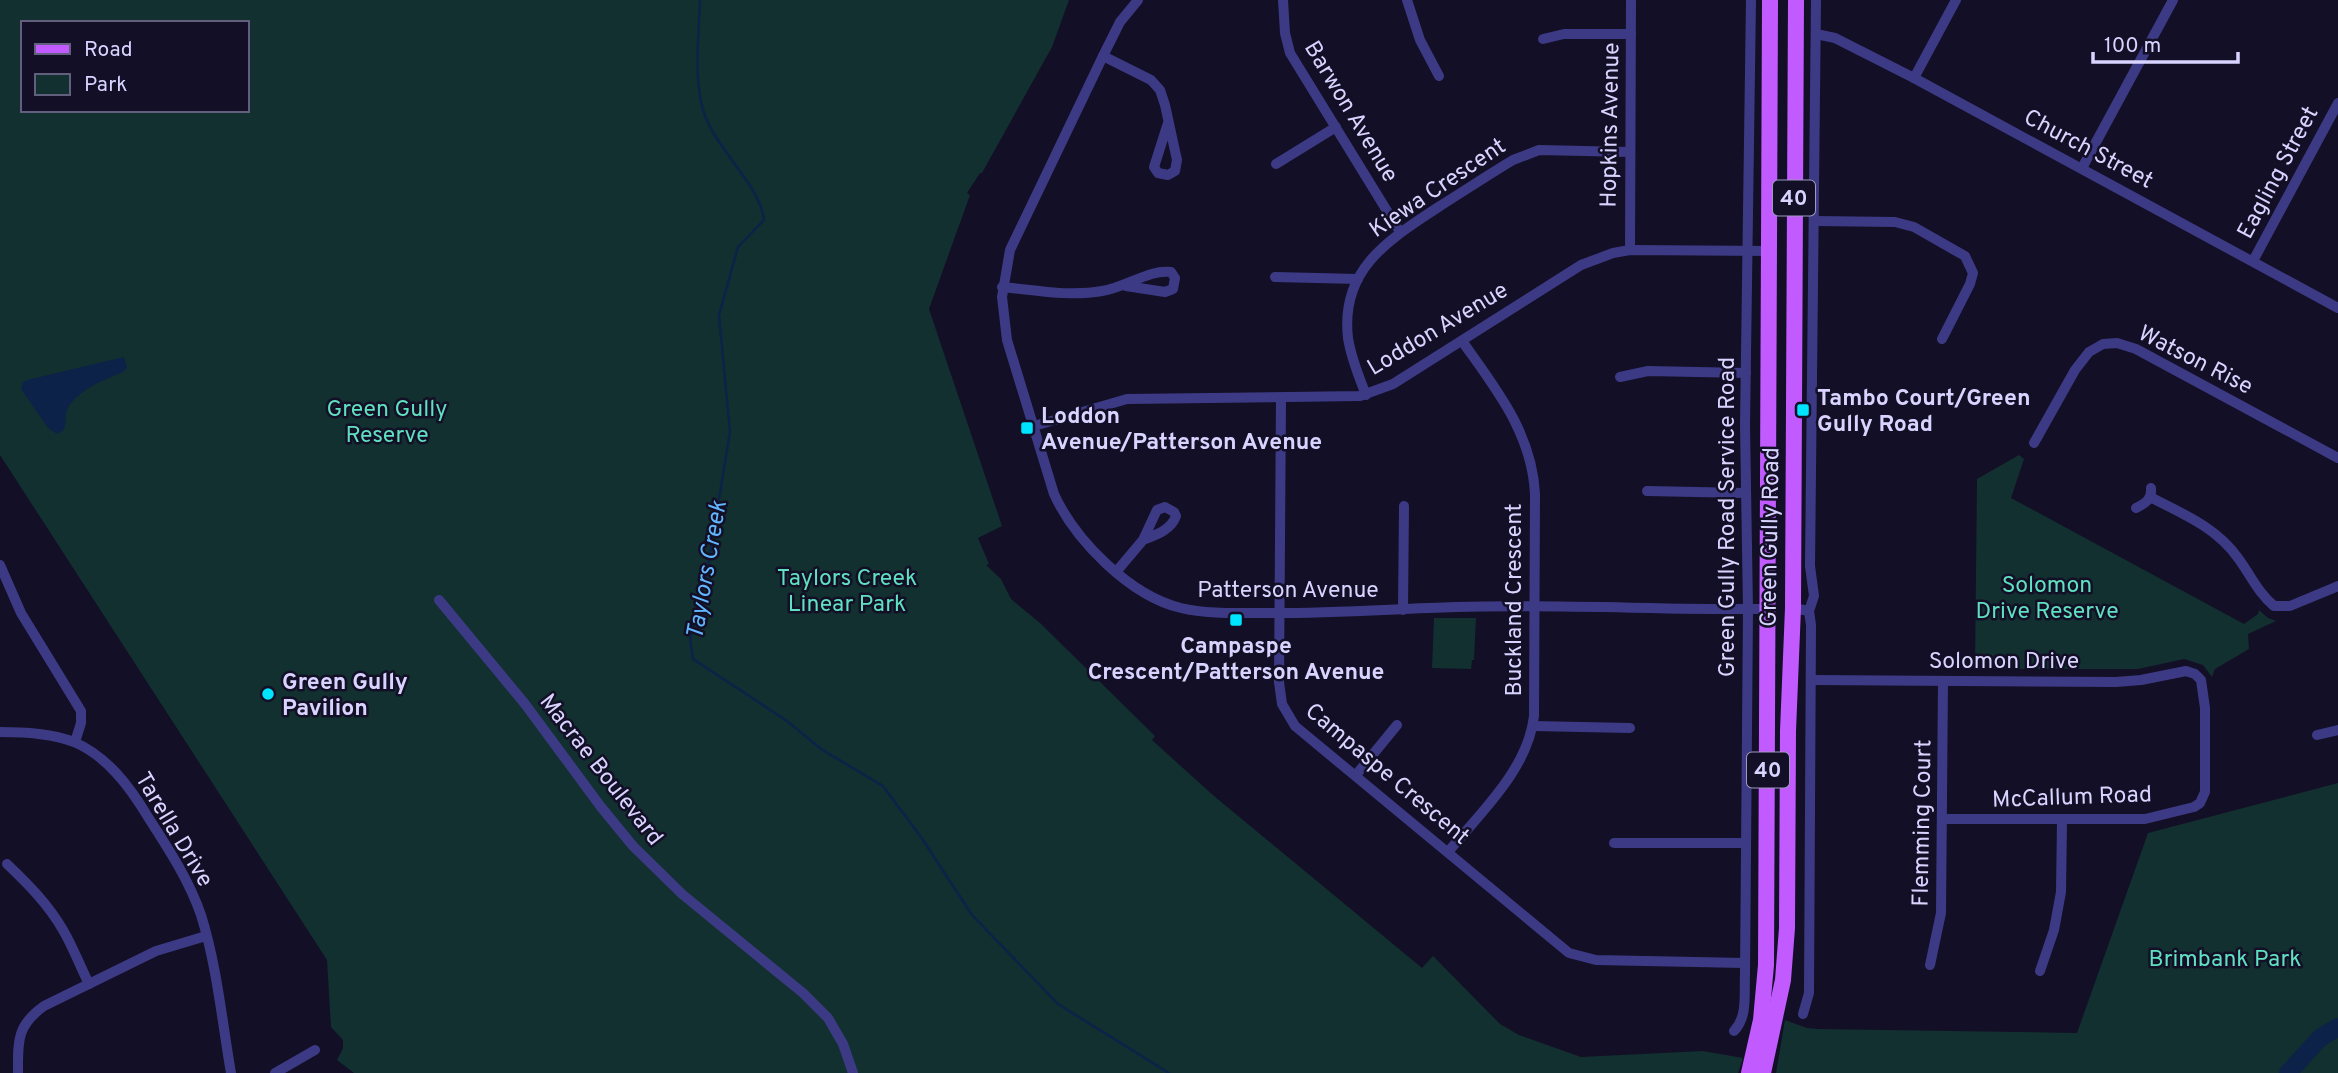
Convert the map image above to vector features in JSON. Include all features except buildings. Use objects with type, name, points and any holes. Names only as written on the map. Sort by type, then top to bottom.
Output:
[{"type":"main road","name":"Green Gully Road","points":[[1749,1073],[1761,1020],[1766,965],[1770,0]]},
{"type":"main road","name":"Green Gully Road","points":[[1763,1073],[1783,980],[1787,928],[1788,731],[1801,610],[1794,252],[1796,0]]},
{"type":"main road","points":[[1771,251],[1794,252]]},
{"type":"main road","points":[[1769,609],[1801,610]]},
{"type":"street","name":"Patterson Avenue","points":[[1138,0],[1120,22],[1102,56],[1013,243],[1002,287],[1005,332],[1054,494],[1064,515],[1085,542],[1116,572],[1145,592],[1179,608],[1211,612],[1280,614],[1460,607],[1769,609]]},
{"type":"street","points":[[1407,0],[1420,40],[1439,76]]},
{"type":"street","name":"Hopkins Avenue","points":[[1630,250],[1631,0]]},
{"type":"street","name":"Green Gully Road Service Road","points":[[1734,1031],[1742,1021],[1745,963],[1748,609],[1745,493],[1751,0]]},
{"type":"street","points":[[1803,1014],[1809,993],[1811,625],[1801,610],[1814,596],[1810,566],[1816,0]]},
{"type":"street","points":[[1914,78],[1956,0]]},
{"type":"street","points":[[2082,168],[2173,0]]},
{"type":"street","name":"Barwon Avenue","points":[[1284,2],[1285,33],[1290,52],[1400,232]]},
{"type":"street","points":[[1543,39],[1564,34],[1631,34]]},
{"type":"street","name":"Church Street","points":[[1816,34],[1835,38],[1914,78],[2338,308]]},
{"type":"street","points":[[1102,56],[1156,85],[1165,105],[1168,123]]},
{"type":"street","name":"Eagling Street","points":[[2253,261],[2338,103]]},
{"type":"street","points":[[1276,164],[1336,127]]},
{"type":"street","name":"Kiewa Crescent","points":[[1366,395],[1348,337],[1349,312],[1358,279],[1379,249],[1400,232],[1530,152],[1630,152]]},
{"type":"street","points":[[1815,222],[1895,222],[1914,227],[1965,256],[1973,273],[1970,284],[1942,339]]},
{"type":"street","name":"Loddon Avenue","points":[[1034,426],[1127,398],[1349,398],[1366,395],[1393,384],[1581,265],[1613,253],[1630,250],[1771,251]]},
{"type":"street","points":[[1794,252],[1814,253]]},
{"type":"street","points":[[1275,277],[1358,279]]},
{"type":"street","points":[[1002,287],[1068,293],[1102,292],[1126,286]]},
{"type":"street","name":"Buckland Crescent","points":[[1448,852],[1511,773],[1528,743],[1533,726],[1535,494],[1532,465],[1520,429],[1462,341]]},
{"type":"street","name":"Watson Rise","points":[[2034,443],[2075,370],[2089,352],[2103,344],[2117,343],[2136,349],[2338,458]]},
{"type":"street","points":[[1620,377],[1648,371],[1746,373]]},
{"type":"street","name":"Campaspe Crescent","points":[[1281,398],[1279,682],[1285,711],[1294,726],[1569,953],[1596,960],[1745,963]]},
{"type":"street","points":[[1647,491],[1745,493]]},
{"type":"street","points":[[2137,508],[2150,492],[2213,531],[2239,558],[2255,584],[2274,606],[2290,606],[2338,586]]},
{"type":"street","points":[[1403,610],[1404,506]]},
{"type":"street","points":[[1116,572],[1143,540]]},
{"type":"street","points":[[0,565],[21,614],[81,711],[81,723],[75,743]]},
{"type":"street","name":"Macrae Boulevard","points":[[439,600],[524,704],[610,820],[633,846],[671,884],[803,993],[828,1018],[844,1044],[853,1073]]},
{"type":"street","name":"Solomon Drive","points":[[1811,680],[2116,682],[2180,672],[2195,674],[2203,684],[2206,708],[2205,792],[2200,803]]},
{"type":"street","name":"Flemming Court","points":[[1930,965],[1941,914],[1943,681]]},
{"type":"street","points":[[1356,775],[1397,725]]},
{"type":"street","points":[[1533,726],[1630,727]]},
{"type":"street","points":[[2317,735],[2338,730]]},
{"type":"street","name":"Tarella Drive","points":[[0,732],[40,734],[75,743],[119,775],[142,807],[184,876],[201,915],[231,1073]]},
{"type":"street","name":"McCallum Road","points":[[1943,819],[2145,819],[2182,811],[2200,803]]},
{"type":"street","points":[[2040,971],[2054,930],[2061,892],[2062,821]]},
{"type":"street","points":[[1614,843],[1746,843]]},
{"type":"street","points":[[7,864],[32,887],[49,909],[64,932],[89,984]]},
{"type":"street","points":[[19,1073],[19,1041],[26,1022],[44,1006],[156,951],[206,936]]},
{"type":"street","points":[[275,1073],[315,1050]]},
{"type":"green space","name":"Green Gully Reserve","points":[[0,0],[1069,0],[1052,47],[982,173],[967,193],[970,195],[929,309],[1002,526],[978,538],[989,564],[986,565],[1001,579],[1011,599],[1040,623],[1155,736],[1152,740],[1214,796],[1422,968],[1433,956],[1500,1024],[1519,1035],[1581,1057],[1703,1051],[1743,1058],[1738,1073],[354,1073],[337,1060],[343,1048],[343,1040],[331,1027],[327,960],[0,455]]},
{"type":"green space","name":"Solomon Drive Reserve","points":[[2019,455],[2024,459],[2011,498],[2244,624],[2258,614],[2259,610],[2276,621],[2248,634],[2249,649],[2215,669],[2212,677],[2203,665],[2184,659],[2138,669],[1975,669],[1977,479]]},
{"type":"green space","points":[[1434,618],[1476,618],[1474,660],[1471,669],[1432,668]]},
{"type":"green space","name":"Brimbank Park","points":[[2338,783],[2338,1073],[1776,1073],[1785,1020],[1818,1029],[2077,1033],[2148,833]]},
{"type":"water","points":[[124,357],[127,368],[123,372],[94,385],[74,400],[67,410],[64,429],[57,434],[48,428],[21,389],[23,382],[27,380]]},
{"type":"waterway","name":"Taylors Creek","points":[[700,0],[698,71],[704,113],[718,140],[755,194],[764,220],[738,247],[719,315],[730,432],[707,572],[690,640],[693,659],[787,721],[821,749],[883,786],[921,837],[972,915],[1058,1004],[1169,1073]]},
{"type":"waterway","points":[[2288,1073],[2320,1038],[2338,1027]]},
{"type":"place","name":"Tambo Court/Green Gully Road","points":[[1803,410]]},
{"type":"place","name":"Loddon Avenue/Patterson Avenue","points":[[1027,428]]},
{"type":"place","name":"Campaspe Crescent/Patterson Avenue","points":[[1236,620]]},
{"type":"place","name":"Green Gully Pavilion","points":[[268,694]]},
{"type":"park label","name":"Taylors Creek Linear Park","points":[[847,590]]}]
